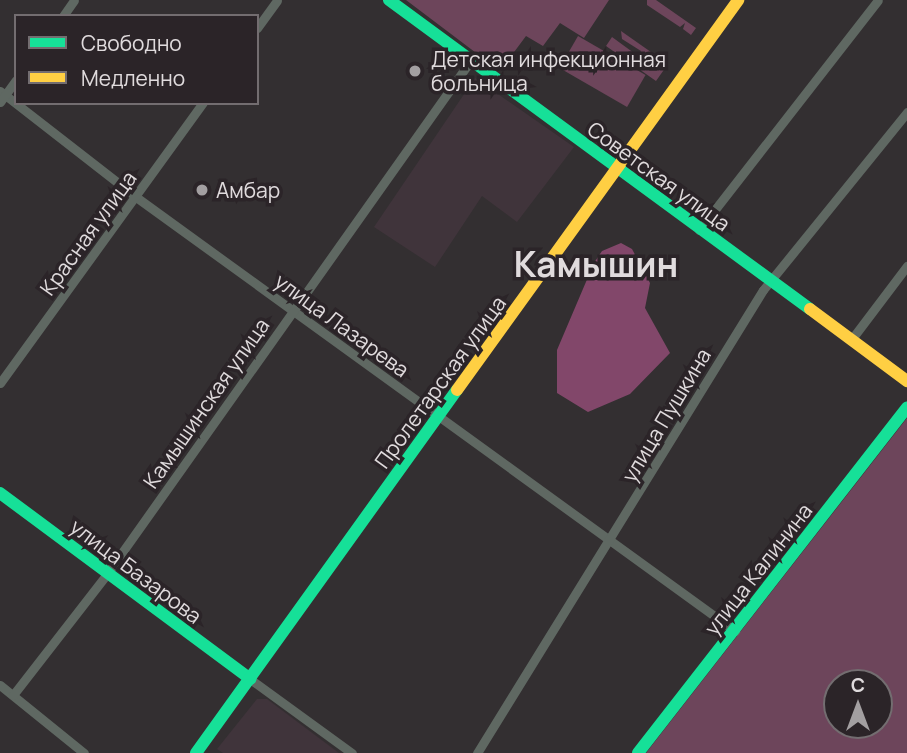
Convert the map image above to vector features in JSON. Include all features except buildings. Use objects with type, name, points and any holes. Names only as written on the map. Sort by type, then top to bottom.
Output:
[{"type":"main road","name":"Советская улица","points":[[389,0],[907,381]]},
{"type":"main road","name":"Пролетарская улица","points":[[196,753],[437,416],[618,171],[738,0]]},
{"type":"main road","name":"улица Калинина","points":[[638,753],[907,407]]},
{"type":"main road","name":"улица Базарова","points":[[0,493],[106,575],[250,679]]},
{"type":"street","points":[[259,25],[277,0]]},
{"type":"street","points":[[699,230],[878,0]]},
{"type":"street","name":"Камышинская улица","points":[[13,695],[106,575],[471,60]]},
{"type":"street","points":[[2,96],[14,82]]},
{"type":"street","name":"улица Лазарева","points":[[2,96],[292,311],[735,631]]},
{"type":"street","name":"Красная улица","points":[[0,383],[202,105]]},
{"type":"street","name":"улица Пушкина","points":[[477,753],[769,281],[907,112]]},
{"type":"street","points":[[851,340],[907,266]]},
{"type":"street","points":[[250,679],[352,753]]},
{"type":"street","points":[[0,685],[84,753]]},
{"type":"shaded area","points":[[406,0],[609,0],[584,38],[560,23],[543,46],[526,36],[500,71]]},
{"type":"shaded area","points":[[647,0],[656,0],[696,28],[691,35],[683,29],[685,23],[680,27],[647,5]]},
{"type":"shaded area","points":[[621,31],[668,64],[656,81],[606,46],[612,37],[638,56],[641,51],[622,39]]},
{"type":"shaded area","points":[[578,36],[646,75],[627,107],[560,68]]},
{"type":"shaded area","points":[[475,78],[574,147],[517,222],[482,196],[435,267],[374,227]]},
{"type":"shaded area","points":[[621,243],[632,249],[650,283],[645,308],[670,353],[630,394],[588,412],[557,393],[557,350],[594,263],[602,251]]},
{"type":"shaded area","points":[[907,418],[907,753],[646,753]]},
{"type":"shaded area","points":[[257,699],[267,699],[339,753],[223,753],[217,749]]},
{"type":"traffic: fast","points":[[389,0],[810,309]]},
{"type":"traffic: fast","points":[[196,753],[457,390]]},
{"type":"traffic: fast","points":[[638,753],[907,407]]},
{"type":"traffic: fast","points":[[0,493],[250,679]]},
{"type":"traffic: slow","points":[[457,390],[738,0]]},
{"type":"traffic: slow","points":[[810,309],[907,381]]},
{"type":"place","name":"Детская инфекционная больница","points":[[415,71]]},
{"type":"place","name":"Амбар","points":[[202,190]]},
{"type":"district","name":"Камышин","points":[[596,264]]}]
